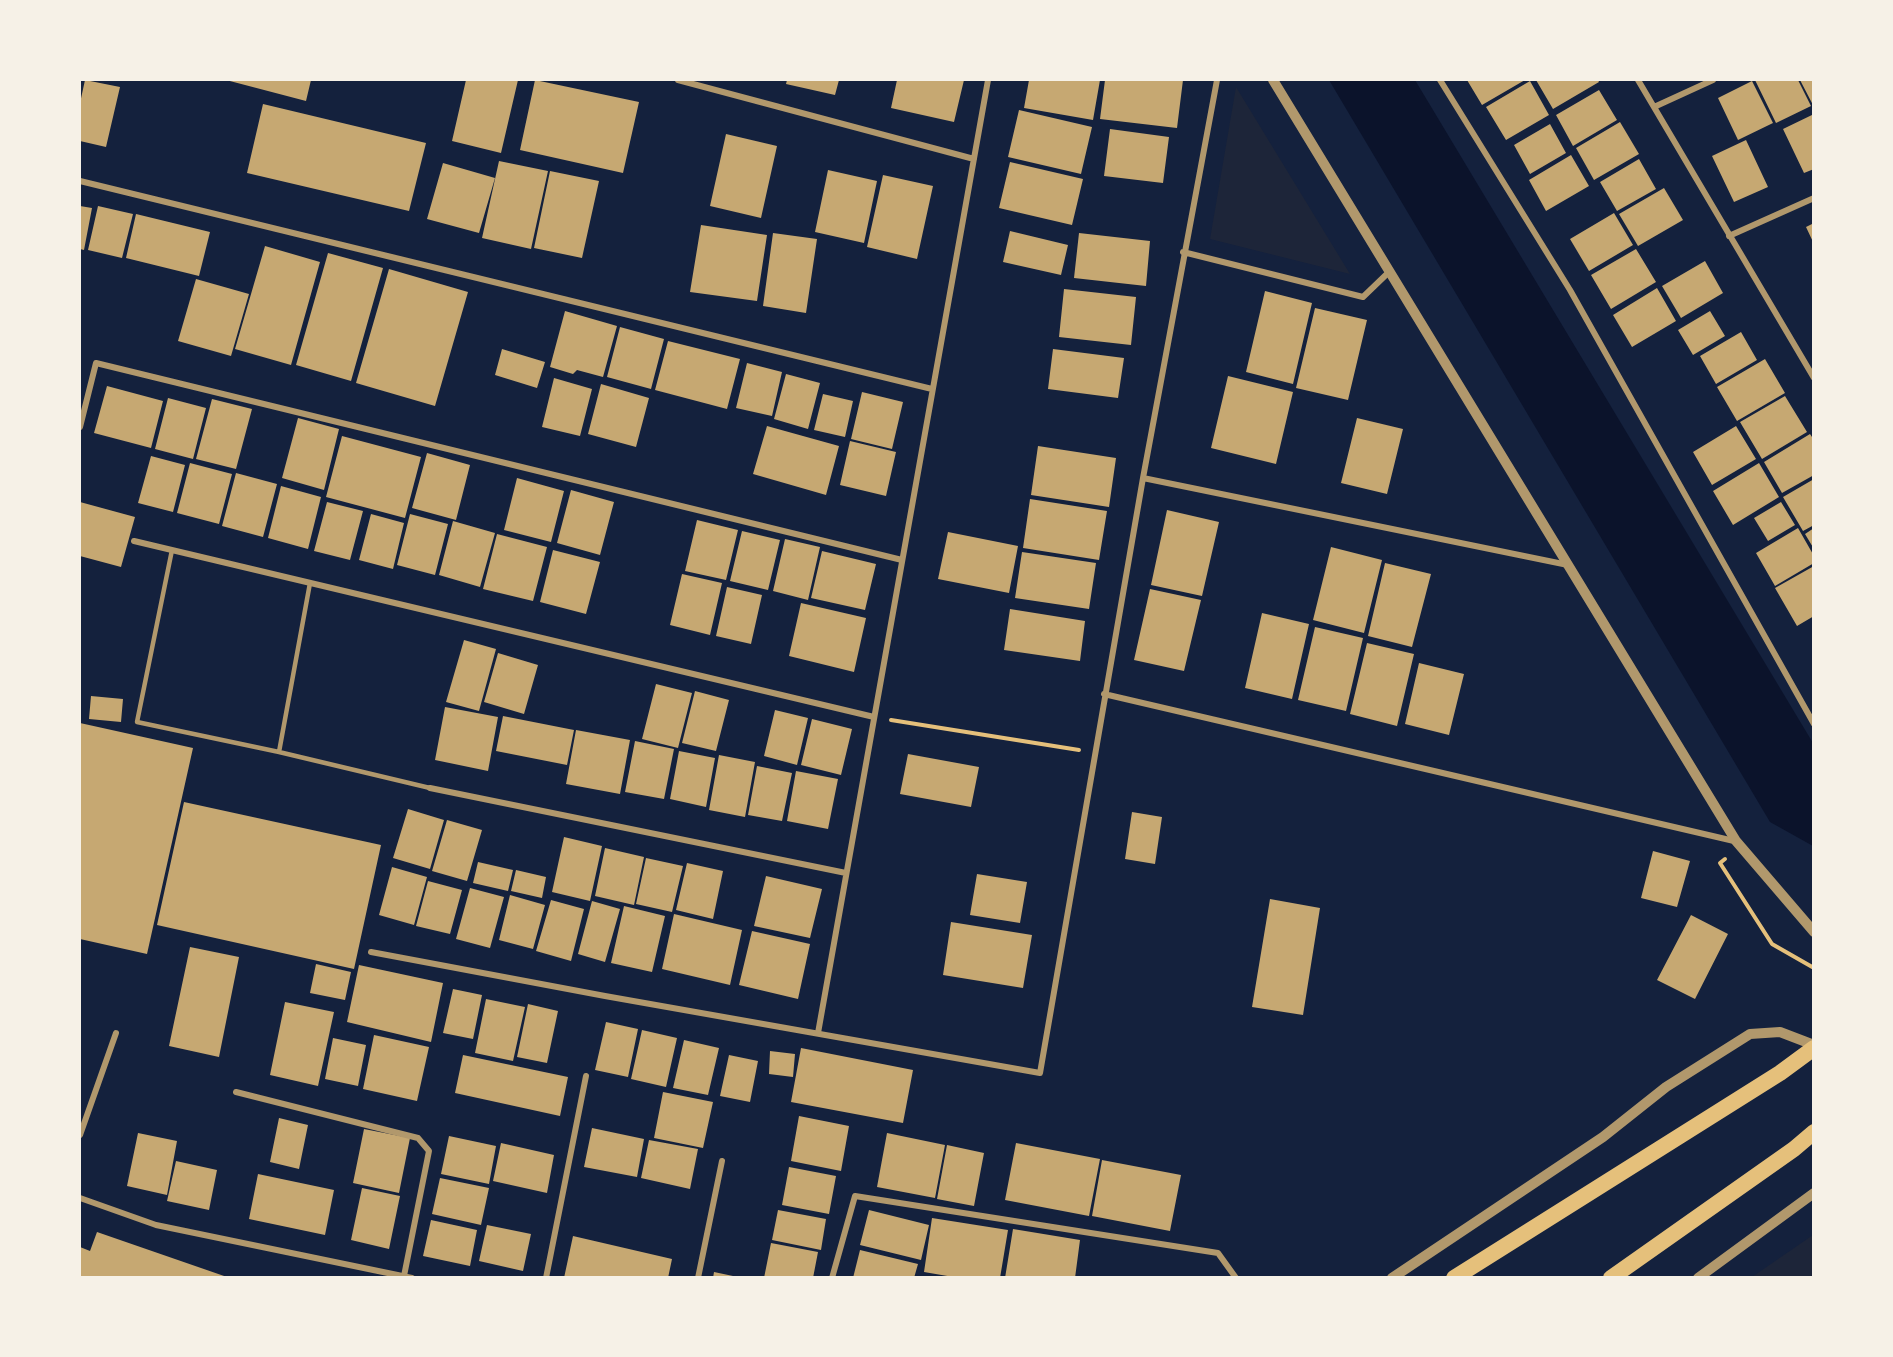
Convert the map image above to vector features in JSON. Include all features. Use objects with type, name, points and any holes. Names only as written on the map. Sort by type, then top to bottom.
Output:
[{"type":"highway","points":[[1454,1278],[1780,1072],[1814,1046]]},
{"type":"highway","points":[[1611,1278],[1784,1156],[1814,1132]]},
{"type":"street","points":[[678,80],[974,159]]},
{"type":"street","points":[[818,1033],[988,80]]},
{"type":"street","points":[[371,952],[1040,1073],[1104,694],[1183,252],[1217,80]]},
{"type":"street","points":[[1273,80],[1736,841],[1814,932]]},
{"type":"street","points":[[1440,80],[1570,290],[1814,724]]},
{"type":"street","points":[[1638,80],[1814,378]]},
{"type":"street","points":[[1654,107],[1713,80]]},
{"type":"street","points":[[80,182],[932,389]]},
{"type":"street","points":[[1729,236],[1814,198]]},
{"type":"street","points":[[1183,252],[1363,297],[1390,271]]},
{"type":"street","points":[[80,427],[96,363],[902,560]]},
{"type":"street","points":[[1143,478],[1570,565]]},
{"type":"street","points":[[134,541],[874,717]]},
{"type":"street","points":[[1104,694],[1736,841]]},
{"type":"street","points":[[430,788],[846,873]]},
{"type":"street","points":[[1392,1278],[1603,1137],[1666,1087],[1750,1034],[1780,1032],[1814,1046]]},
{"type":"street","points":[[80,1135],[116,1033]]},
{"type":"street","points":[[546,1278],[586,1076]]},
{"type":"street","points":[[236,1092],[418,1138],[429,1151],[404,1276]]},
{"type":"street","points":[[698,1278],[722,1161]]},
{"type":"street","points":[[1698,1278],[1814,1193]]},
{"type":"street","points":[[832,1278],[855,1196],[1218,1253],[1236,1278]]},
{"type":"street","points":[[80,1198],[156,1225],[412,1278]]},
{"type":"lane","points":[[172,550],[137,722],[279,752],[430,788]]},
{"type":"lane","points":[[279,752],[310,583]]},
{"type":"path","points":[[874,717],[1095,753]]},
{"type":"path","points":[[1719,863],[1772,944],[1814,968]]},
{"type":"shaded area","points":[[1329,80],[1415,80],[1813,743],[1813,846],[1770,822]]},
{"type":"shaded area","points":[[1236,87],[1350,274],[1210,239]]},
{"type":"shaded area","points":[[1813,1235],[1813,1277],[1752,1277]]},
{"type":"building","points":[[85,80],[120,87],[106,147],[80,141],[80,103]]},
{"type":"building","points":[[226,80],[311,80],[306,101]]},
{"type":"building","points":[[466,80],[518,80],[501,153],[452,141]]},
{"type":"building","points":[[535,80],[639,102],[623,173],[520,150]]},
{"type":"building","points":[[787,80],[839,80],[835,95],[786,84]]},
{"type":"building","points":[[897,80],[964,80],[954,122],[891,108]]},
{"type":"building","points":[[1029,80],[1100,80],[1093,120],[1024,108]]},
{"type":"building","points":[[1105,80],[1183,80],[1177,128],[1100,119]]},
{"type":"building","points":[[1467,80],[1525,80],[1482,105]]},
{"type":"building","points":[[1536,80],[1598,80],[1599,82],[1553,109]]},
{"type":"building","points":[[1755,80],[1798,80],[1811,106],[1776,123]]},
{"type":"building","points":[[1800,80],[1814,80],[1814,107]]},
{"type":"building","points":[[1530,81],[1549,115],[1506,140],[1486,107]]},
{"type":"building","points":[[1752,81],[1773,123],[1738,140],[1718,98]]},
{"type":"building","points":[[1599,90],[1617,120],[1573,146],[1556,115]]},
{"type":"building","points":[[263,104],[426,143],[409,211],[247,173]]},
{"type":"building","points":[[1019,110],[1092,127],[1081,174],[1008,157]]},
{"type":"building","points":[[1814,114],[1814,169],[1804,173],[1783,129]]},
{"type":"building","points":[[1620,122],[1639,154],[1594,180],[1576,148]]},
{"type":"building","points":[[1550,124],[1566,153],[1530,174],[1514,145]]},
{"type":"building","points":[[1110,129],[1169,137],[1163,183],[1104,176]]},
{"type":"building","points":[[726,134],[777,146],[761,218],[710,206]]},
{"type":"building","points":[[1746,140],[1768,187],[1734,202],[1712,156]]},
{"type":"building","points":[[1571,155],[1589,186],[1546,211],[1529,180]]},
{"type":"building","points":[[1639,159],[1656,189],[1617,211],[1600,182]]},
{"type":"building","points":[[499,161],[548,171],[531,249],[482,238]]},
{"type":"building","points":[[1010,162],[1083,179],[1072,225],[999,208]]},
{"type":"building","points":[[443,163],[495,178],[479,233],[427,219]]},
{"type":"building","points":[[828,170],[877,181],[864,243],[815,232]]},
{"type":"building","points":[[550,171],[599,181],[582,258],[534,248]]},
{"type":"building","points":[[883,175],[933,186],[917,259],[867,247]]},
{"type":"building","points":[[1664,188],[1683,220],[1638,246],[1619,214]]},
{"type":"building","points":[[80,206],[92,208],[84,250],[80,249]]},
{"type":"building","points":[[98,206],[133,214],[122,258],[88,250]]},
{"type":"building","points":[[1614,213],[1633,245],[1589,271],[1570,239]]},
{"type":"building","points":[[136,214],[210,232],[199,276],[126,258]]},
{"type":"building","points":[[1814,223],[1814,244],[1806,227]]},
{"type":"building","points":[[701,225],[767,235],[757,301],[690,292]]},
{"type":"building","points":[[1010,231],[1068,245],[1061,275],[1003,262]]},
{"type":"building","points":[[773,233],[817,239],[806,313],[763,306]]},
{"type":"building","points":[[1079,233],[1150,241],[1146,286],[1074,278]]},
{"type":"building","points":[[265,246],[320,262],[291,365],[235,349]]},
{"type":"building","points":[[1636,249],[1656,282],[1611,309],[1591,275]]},
{"type":"building","points":[[328,253],[383,268],[351,381],[296,365]]},
{"type":"building","points":[[1705,261],[1723,293],[1681,318],[1662,286]]},
{"type":"building","points":[[389,269],[468,292],[435,406],[356,383]]},
{"type":"building","points":[[196,279],[249,294],[231,356],[178,341]]},
{"type":"building","points":[[1657,288],[1676,321],[1632,347],[1613,315]]},
{"type":"building","points":[[1064,289],[1136,297],[1131,345],[1059,337]]},
{"type":"building","points":[[1265,291],[1312,303],[1293,384],[1246,372]]},
{"type":"building","points":[[1315,308],[1367,320],[1348,400],[1296,388]]},
{"type":"building","points":[[565,311],[617,326],[603,377],[577,370],[573,374],[550,367]]},
{"type":"building","points":[[1710,311],[1725,336],[1693,355],[1678,330]]},
{"type":"building","points":[[620,327],[664,339],[651,389],[607,377]]},
{"type":"building","points":[[1741,332],[1757,360],[1716,384],[1700,356]]},
{"type":"building","points":[[668,341],[740,359],[727,409],[655,390]]},
{"type":"building","points":[[502,349],[545,362],[537,388],[495,375]]},
{"type":"building","points":[[1053,349],[1124,358],[1118,398],[1048,389]]},
{"type":"building","points":[[1765,359],[1785,393],[1737,421],[1717,387]]},
{"type":"building","points":[[747,363],[782,372],[772,416],[736,408]]},
{"type":"building","points":[[786,374],[820,383],[808,429],[774,419]]},
{"type":"building","points":[[1228,376],[1293,392],[1276,464],[1211,448]]},
{"type":"building","points":[[554,378],[592,389],[580,436],[542,427]]},
{"type":"building","points":[[601,384],[649,398],[636,447],[588,434]]},
{"type":"building","points":[[107,386],[163,401],[151,448],[94,433]]},
{"type":"building","points":[[862,392],[903,402],[892,449],[851,439]]},
{"type":"building","points":[[823,394],[853,401],[845,437],[814,430]]},
{"type":"building","points":[[1785,396],[1807,432],[1762,459],[1740,422]]},
{"type":"building","points":[[168,398],[206,408],[193,459],[155,449]]},
{"type":"building","points":[[212,399],[252,409],[236,469],[196,459]]},
{"type":"building","points":[[298,418],[339,429],[324,490],[282,478]]},
{"type":"building","points":[[1357,418],[1403,429],[1387,494],[1341,483]]},
{"type":"building","points":[[767,426],[839,446],[826,495],[753,474]]},
{"type":"building","points":[[1736,426],[1756,459],[1712,485],[1693,452]]},
{"type":"building","points":[[1810,434],[1814,440],[1814,475],[1782,493],[1764,462]]},
{"type":"building","points":[[342,436],[421,457],[405,518],[326,497]]},
{"type":"building","points":[[850,441],[896,452],[886,496],[840,485]]},
{"type":"building","points":[[1038,446],[1116,458],[1109,507],[1031,495]]},
{"type":"building","points":[[427,453],[470,465],[456,520],[412,508]]},
{"type":"building","points":[[151,456],[185,465],[173,512],[138,503]]},
{"type":"building","points":[[190,463],[232,474],[219,524],[177,513]]},
{"type":"building","points":[[1759,463],[1779,497],[1733,525],[1713,491]]},
{"type":"building","points":[[236,473],[277,484],[263,537],[222,526]]},
{"type":"building","points":[[517,478],[564,491],[551,542],[504,530]]},
{"type":"building","points":[[1814,479],[1814,525],[1803,531],[1783,497]]},
{"type":"building","points":[[281,486],[321,497],[308,549],[268,538]]},
{"type":"building","points":[[571,490],[614,502],[600,555],[557,543]]},
{"type":"building","points":[[1030,499],[1107,511],[1099,560],[1023,548]]},
{"type":"building","points":[[80,502],[135,517],[121,567],[80,556]]},
{"type":"building","points":[[327,502],[363,511],[350,560],[314,551]]},
{"type":"building","points":[[1781,502],[1795,525],[1768,541],[1754,518]]},
{"type":"building","points":[[1167,510],[1219,522],[1202,596],[1151,585]]},
{"type":"building","points":[[371,514],[404,523],[393,569],[359,560]]},
{"type":"building","points":[[410,514],[448,524],[435,575],[397,565]]},
{"type":"building","points":[[697,520],[738,530],[726,580],[685,571]]},
{"type":"building","points":[[453,521],[495,533],[480,587],[439,575]]},
{"type":"building","points":[[1798,528],[1814,556],[1814,563],[1775,586],[1756,553]]},
{"type":"building","points":[[1814,528],[1814,549],[1805,534]]},
{"type":"building","points":[[742,531],[780,540],[768,590],[730,581]]},
{"type":"building","points":[[948,532],[1018,546],[1009,593],[938,579]]},
{"type":"building","points":[[497,534],[547,547],[533,601],[483,589]]},
{"type":"building","points":[[785,539],[820,547],[808,600],[773,591]]},
{"type":"building","points":[[1331,547],[1382,560],[1364,633],[1313,620]]},
{"type":"building","points":[[553,550],[600,562],[586,614],[540,602]]},
{"type":"building","points":[[822,551],[876,564],[865,610],[811,598]]},
{"type":"building","points":[[1022,552],[1096,563],[1089,609],[1015,598]]},
{"type":"building","points":[[1385,563],[1431,574],[1412,647],[1368,636]]},
{"type":"building","points":[[1814,566],[1814,616],[1797,626],[1775,588]]},
{"type":"building","points":[[682,574],[722,583],[710,635],[670,625]]},
{"type":"building","points":[[727,587],[762,595],[751,644],[716,636]]},
{"type":"building","points":[[1150,589],[1201,600],[1184,671],[1134,660]]},
{"type":"building","points":[[801,603],[866,618],[854,672],[789,656]]},
{"type":"building","points":[[1010,609],[1085,621],[1080,661],[1004,650]]},
{"type":"building","points":[[1262,613],[1309,624],[1292,699],[1245,688]]},
{"type":"building","points":[[1315,627],[1363,638],[1346,711],[1298,700]]},
{"type":"building","points":[[464,640],[496,649],[479,711],[446,702]]},
{"type":"building","points":[[1367,643],[1414,654],[1397,726],[1350,714]]},
{"type":"building","points":[[498,653],[538,665],[524,714],[484,702]]},
{"type":"building","points":[[1419,663],[1464,674],[1449,735],[1405,724]]},
{"type":"building","points":[[656,684],[692,693],[678,748],[642,739]]},
{"type":"building","points":[[695,691],[729,700],[716,751],[682,743]]},
{"type":"building","points":[[91,696],[123,699],[121,722],[89,719]]},
{"type":"building","points":[[445,707],[498,717],[488,771],[435,760]]},
{"type":"building","points":[[775,710],[808,718],[797,765],[764,756]]},
{"type":"building","points":[[503,716],[574,730],[567,765],[496,751]]},
{"type":"building","points":[[812,719],[852,729],[841,775],[801,765]]},
{"type":"building","points":[[80,723],[193,748],[147,954],[80,939]]},
{"type":"building","points":[[576,730],[630,740],[620,794],[566,784]]},
{"type":"building","points":[[635,741],[674,749],[664,799],[625,792]]},
{"type":"building","points":[[679,751],[715,758],[706,807],[670,799]]},
{"type":"building","points":[[908,754],[979,767],[971,807],[900,794]]},
{"type":"building","points":[[719,755],[755,762],[745,817],[709,810]]},
{"type":"building","points":[[757,766],[792,773],[782,821],[748,815]]},
{"type":"building","points":[[796,771],[838,779],[828,829],[787,821]]},
{"type":"building","points":[[184,802],[381,845],[354,969],[157,925]]},
{"type":"building","points":[[408,809],[444,820],[430,869],[393,858]]},
{"type":"building","points":[[1132,812],[1162,817],[1155,864],[1125,859]]},
{"type":"building","points":[[447,820],[482,830],[467,881],[432,871]]},
{"type":"building","points":[[564,837],[602,846],[590,901],[552,892]]},
{"type":"building","points":[[605,848],[644,857],[634,905],[595,896]]},
{"type":"building","points":[[1653,851],[1690,861],[1677,907],[1641,898]]},
{"type":"building","points":[[646,858],[683,866],[672,912],[636,904]]},
{"type":"building","points":[[478,862],[513,870],[508,891],[473,883]]},
{"type":"building","points":[[687,863],[723,871],[713,919],[676,910]]},
{"type":"building","points":[[392,867],[427,877],[414,925],[379,915]]},
{"type":"building","points":[[516,870],[546,877],[542,898],[511,891]]},
{"type":"building","points":[[977,874],[1027,882],[1020,923],[970,915]]},
{"type":"building","points":[[766,876],[822,889],[810,938],[754,926]]},
{"type":"building","points":[[428,881],[462,890],[450,934],[416,926]]},
{"type":"building","points":[[470,888],[504,897],[490,948],[456,939]]},
{"type":"building","points":[[510,895],[545,905],[533,949],[499,940]]},
{"type":"building","points":[[1270,899],[1320,908],[1303,1015],[1252,1007]]},
{"type":"building","points":[[551,900],[584,909],[571,961],[536,951]]},
{"type":"building","points":[[592,901],[620,909],[605,962],[578,954]]},
{"type":"building","points":[[624,906],[665,916],[652,972],[611,963]]},
{"type":"building","points":[[674,914],[742,930],[730,985],[662,969]]},
{"type":"building","points":[[1691,915],[1728,934],[1695,999],[1657,980]]},
{"type":"building","points":[[951,922],[1032,935],[1023,988],[943,975]]},
{"type":"building","points":[[752,931],[810,944],[798,999],[739,985]]},
{"type":"building","points":[[190,947],[239,957],[219,1057],[169,1046]]},
{"type":"building","points":[[316,964],[351,972],[345,1000],[310,993]]},
{"type":"building","points":[[359,965],[443,983],[431,1042],[347,1022]]},
{"type":"building","points":[[453,989],[482,995],[473,1039],[443,1033]]},
{"type":"building","points":[[486,999],[525,1007],[513,1061],[475,1053]]},
{"type":"building","points":[[285,1002],[334,1012],[318,1086],[270,1075]]},
{"type":"building","points":[[528,1004],[558,1011],[547,1063],[517,1057]]},
{"type":"building","points":[[606,1022],[638,1029],[628,1077],[595,1070]]},
{"type":"building","points":[[642,1030],[677,1038],[666,1087],[631,1079]]},
{"type":"building","points":[[374,1035],[429,1047],[417,1101],[363,1089]]},
{"type":"building","points":[[333,1038],[366,1045],[358,1086],[325,1079]]},
{"type":"building","points":[[684,1040],[719,1048],[708,1095],[673,1088]]},
{"type":"building","points":[[801,1048],[913,1070],[903,1123],[791,1102]]},
{"type":"building","points":[[770,1051],[795,1054],[793,1077],[769,1074]]},
{"type":"building","points":[[463,1055],[568,1077],[560,1116],[455,1093]]},
{"type":"building","points":[[729,1055],[758,1061],[750,1102],[720,1096]]},
{"type":"building","points":[[663,1092],[713,1102],[703,1148],[654,1138]]},
{"type":"building","points":[[799,1116],[849,1126],[841,1171],[791,1161]]},
{"type":"building","points":[[279,1118],[308,1125],[299,1169],[270,1162]]},
{"type":"building","points":[[592,1128],[644,1139],[637,1177],[584,1167]]},
{"type":"building","points":[[364,1129],[410,1138],[399,1193],[353,1183]]},
{"type":"building","points":[[138,1133],[177,1141],[167,1195],[127,1186]]},
{"type":"building","points":[[887,1133],[945,1145],[935,1198],[877,1187]]},
{"type":"building","points":[[449,1136],[496,1146],[489,1184],[441,1174]]},
{"type":"building","points":[[649,1140],[698,1149],[690,1189],[641,1178]]},
{"type":"building","points":[[501,1143],[554,1155],[547,1193],[493,1181]]},
{"type":"building","points":[[1016,1143],[1100,1159],[1089,1216],[1005,1200]]},
{"type":"building","points":[[947,1145],[984,1153],[974,1206],[937,1199]]},
{"type":"building","points":[[1102,1160],[1181,1175],[1170,1231],[1092,1216]]},
{"type":"building","points":[[176,1161],[217,1170],[209,1210],[167,1201]]},
{"type":"building","points":[[789,1167],[836,1176],[829,1214],[782,1205]]},
{"type":"building","points":[[258,1174],[334,1190],[325,1235],[249,1219]]},
{"type":"building","points":[[440,1178],[489,1188],[481,1225],[432,1214]]},
{"type":"building","points":[[362,1188],[400,1196],[389,1249],[351,1240]]},
{"type":"building","points":[[778,1210],[826,1219],[821,1250],[772,1240]]},
{"type":"building","points":[[869,1210],[929,1225],[921,1260],[860,1245]]},
{"type":"building","points":[[932,1218],[1008,1230],[1000,1278],[959,1278],[924,1272]]},
{"type":"building","points":[[431,1220],[477,1230],[470,1266],[423,1256]]},
{"type":"building","points":[[487,1225],[531,1234],[523,1271],[479,1261]]},
{"type":"building","points":[[1013,1229],[1080,1240],[1075,1278],[1005,1278]]},
{"type":"building","points":[[97,1232],[227,1278],[80,1278],[80,1247],[90,1251]]},
{"type":"building","points":[[573,1236],[672,1259],[668,1278],[564,1278]]},
{"type":"building","points":[[771,1243],[818,1252],[813,1278],[764,1278]]},
{"type":"building","points":[[860,1250],[918,1264],[914,1278],[853,1278]]},
{"type":"building","points":[[714,1272],[733,1276],[733,1278],[713,1278]]}]
